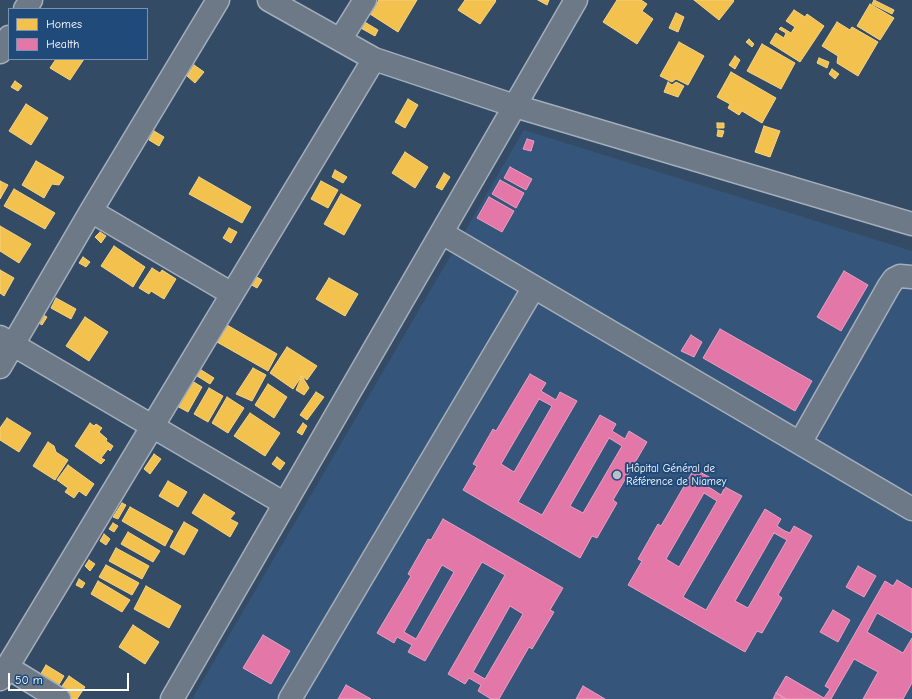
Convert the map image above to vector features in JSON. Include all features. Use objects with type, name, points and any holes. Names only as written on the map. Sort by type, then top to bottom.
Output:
[{"type":"street","points":[[0,367],[7,341],[91,211],[218,0]]},
{"type":"street","points":[[269,0],[374,59],[516,106],[912,224]]},
{"type":"street","points":[[340,40],[365,0]]},
{"type":"street","points":[[172,699],[576,0]]},
{"type":"street","points":[[0,52],[8,39]]},
{"type":"street","points":[[60,699],[4,673],[374,59]]},
{"type":"street","points":[[91,211],[232,294]]},
{"type":"street","points":[[442,233],[912,509]]},
{"type":"street","points":[[800,443],[889,286],[894,279],[900,276],[912,276]]},
{"type":"street","points":[[290,699],[534,287]]},
{"type":"street","points":[[7,341],[285,504]]},
{"type":"shaded area","name":"Hôpital Général de Référence de Niamey","points":[[524,130],[912,251],[912,699],[192,699]]},
{"type":"building: Homes","points":[[379,0],[417,0],[398,32],[370,14]]},
{"type":"building: Homes","points":[[465,0],[496,1],[480,24],[458,10]]},
{"type":"building: Homes","points":[[538,0],[549,0],[547,5]]},
{"type":"building: Homes","points":[[617,0],[641,0],[647,4],[642,11],[653,19],[637,44],[603,22]]},
{"type":"building: Homes","points":[[694,0],[733,0],[734,1],[719,20]]},
{"type":"building: Homes","points":[[874,0],[894,10],[892,14],[872,4]]},
{"type":"building: Homes","points":[[870,4],[894,18],[880,40],[857,26]]},
{"type":"building: Homes","points":[[794,10],[805,17],[807,14],[824,26],[800,62],[770,43],[776,33],[784,38],[786,33],[779,29],[781,27],[791,33],[795,27],[786,21]]},
{"type":"building: Homes","points":[[676,13],[684,17],[678,32],[669,28]]},
{"type":"building: Homes","points":[[363,21],[378,30],[375,36],[359,27]]},
{"type":"building: Homes","points":[[837,22],[850,30],[852,27],[878,42],[858,76],[837,63],[838,56],[822,46]]},
{"type":"building: Homes","points":[[749,39],[754,44],[752,47],[746,42]]},
{"type":"building: Homes","points":[[679,42],[704,56],[688,85],[676,79],[672,82],[660,76]]},
{"type":"building: Homes","points":[[762,44],[795,63],[781,89],[747,71]]},
{"type":"building: Homes","points":[[735,56],[740,60],[735,69],[729,65]]},
{"type":"building: Homes","points":[[819,58],[829,62],[827,68],[817,63]]},
{"type":"building: Homes","points":[[55,60],[83,60],[70,80],[50,68]]},
{"type":"building: Homes","points":[[194,65],[204,72],[195,83],[187,76]]},
{"type":"building: Homes","points":[[832,69],[839,74],[835,79],[829,74]]},
{"type":"building: Homes","points":[[731,72],[776,98],[762,123],[742,111],[739,115],[728,108],[730,104],[717,97]]},
{"type":"building: Homes","points":[[15,81],[22,86],[18,91],[11,87]]},
{"type":"building: Homes","points":[[668,82],[672,85],[676,82],[684,86],[678,97],[664,92]]},
{"type":"building: Homes","points":[[408,99],[418,105],[405,128],[395,122]]},
{"type":"building: Homes","points":[[26,104],[48,118],[31,145],[9,131]]},
{"type":"building: Homes","points":[[717,123],[724,123],[724,128],[717,128]]},
{"type":"building: Homes","points":[[764,126],[780,131],[770,157],[755,152]]},
{"type":"building: Homes","points":[[718,130],[724,131],[722,137],[717,136]]},
{"type":"building: Homes","points":[[154,131],[164,137],[159,146],[149,140]]},
{"type":"building: Homes","points":[[405,152],[428,167],[415,188],[392,173]]},
{"type":"building: Homes","points":[[36,161],[64,177],[59,185],[52,184],[44,198],[22,185]]},
{"type":"building: Homes","points":[[335,170],[347,177],[343,183],[332,177]]},
{"type":"building: Homes","points":[[444,173],[450,177],[442,190],[436,187]]},
{"type":"building: Homes","points":[[199,177],[251,207],[242,223],[189,194]]},
{"type":"building: Homes","points":[[0,181],[8,185],[0,199]]},
{"type":"building: Homes","points":[[321,181],[338,190],[328,208],[311,199]]},
{"type":"building: Homes","points":[[14,189],[55,213],[45,229],[4,206]]},
{"type":"building: Homes","points":[[341,194],[361,205],[344,235],[324,224]]},
{"type":"building: Homes","points":[[0,226],[31,244],[19,263],[0,251]]},
{"type":"building: Homes","points":[[229,228],[237,232],[231,243],[223,238]]},
{"type":"building: Homes","points":[[100,232],[106,236],[101,243],[95,237]]},
{"type":"building: Homes","points":[[114,246],[145,267],[133,287],[101,266]]},
{"type":"building: Homes","points":[[83,257],[90,262],[86,267],[79,263]]},
{"type":"building: Homes","points":[[152,268],[160,273],[162,270],[176,279],[164,299],[151,291],[149,294],[139,288]]},
{"type":"building: Homes","points":[[0,270],[14,278],[4,296],[0,293]]},
{"type":"building: Homes","points":[[253,275],[262,280],[257,288],[248,283]]},
{"type":"building: Homes","points":[[329,278],[358,294],[345,316],[316,299]]},
{"type":"building: Homes","points":[[56,298],[76,309],[71,319],[51,308]]},
{"type":"building: Homes","points":[[38,312],[47,317],[42,325],[33,319]]},
{"type":"building: Homes","points":[[85,317],[108,332],[89,361],[66,346]]},
{"type":"building: Homes","points":[[227,325],[277,354],[268,371],[217,342]]},
{"type":"building: Homes","points":[[287,347],[317,366],[307,380],[302,376],[293,389],[270,373]]},
{"type":"building: Homes","points":[[198,368],[214,378],[210,384],[194,374]]},
{"type":"building: Homes","points":[[253,368],[266,375],[252,401],[236,394]]},
{"type":"building: Homes","points":[[302,376],[309,388],[304,395],[296,390]]},
{"type":"building: Homes","points":[[192,381],[202,387],[188,412],[177,406]]},
{"type":"building: Homes","points":[[268,384],[287,397],[274,418],[255,405]]},
{"type":"building: Homes","points":[[209,388],[223,396],[208,422],[194,414]]},
{"type":"building: Homes","points":[[316,392],[324,397],[307,420],[300,415]]},
{"type":"building: Homes","points":[[227,397],[244,408],[228,433],[212,423]]},
{"type":"building: Homes","points":[[250,413],[280,433],[265,456],[234,436]]},
{"type":"building: Homes","points":[[7,418],[31,433],[19,452],[0,440],[0,428]]},
{"type":"building: Homes","points":[[90,423],[94,426],[96,424],[102,428],[99,432],[107,439],[106,441],[113,446],[110,451],[108,449],[101,458],[105,460],[101,464],[75,446]]},
{"type":"building: Homes","points":[[303,423],[307,426],[302,435],[297,432]]},
{"type":"building: Homes","points":[[48,442],[54,446],[56,452],[68,460],[55,480],[33,466]]},
{"type":"building: Homes","points":[[154,454],[161,459],[150,474],[144,469]]},
{"type":"building: Homes","points":[[277,457],[285,463],[280,470],[272,464]]},
{"type":"building: Homes","points":[[68,465],[94,484],[86,496],[79,491],[74,498],[65,492],[68,488],[57,480]]},
{"type":"building: Homes","points":[[168,481],[187,492],[178,507],[159,496]]},
{"type":"building: Homes","points":[[204,494],[235,513],[230,519],[238,523],[230,537],[192,513]]},
{"type":"building: Homes","points":[[122,503],[126,505],[118,519],[113,517]]},
{"type":"building: Homes","points":[[130,507],[173,531],[165,546],[122,521]]},
{"type":"building: Homes","points":[[184,522],[198,530],[184,555],[170,547]]},
{"type":"building: Homes","points":[[113,523],[118,526],[114,532],[109,529]]},
{"type":"building: Homes","points":[[128,532],[160,551],[153,562],[121,544]]},
{"type":"building: Homes","points":[[104,534],[110,539],[106,545],[100,541]]},
{"type":"building: Homes","points":[[116,548],[149,566],[142,579],[109,561]]},
{"type":"building: Homes","points":[[89,560],[95,564],[90,571],[85,566]]},
{"type":"building: Homes","points":[[106,565],[139,583],[132,595],[99,577]]},
{"type":"building: Homes","points":[[79,579],[85,583],[82,588],[76,585]]},
{"type":"building: Homes","points":[[98,581],[130,600],[122,612],[91,594]]},
{"type":"building: Homes","points":[[146,586],[181,606],[169,628],[134,609]]},
{"type":"building: Homes","points":[[133,625],[159,642],[145,664],[119,647]]},
{"type":"building: Homes","points":[[46,665],[64,676],[57,688],[39,677]]},
{"type":"building: Homes","points":[[69,676],[85,687],[77,699],[69,699],[58,692]]},
{"type":"building: Health","points":[[527,139],[534,141],[531,151],[523,149]]},
{"type":"building: Health","points":[[510,167],[532,179],[526,190],[504,178]]},
{"type":"building: Health","points":[[500,180],[524,193],[516,208],[492,194]]},
{"type":"building: Health","points":[[489,197],[514,211],[502,232],[477,218]]},
{"type":"building: Health","points":[[844,271],[868,285],[841,331],[817,317]]},
{"type":"building: Health","points":[[720,329],[812,381],[795,411],[703,358]]},
{"type":"building: Health","points":[[691,335],[702,342],[694,357],[681,351]]},
{"type":"building: Health","points":[[530,374],[546,383],[541,391],[556,400],[560,392],[577,401],[518,502],[542,515],[600,415],[616,424],[612,431],[625,439],[629,431],[647,442],[613,500],[617,503],[597,538],[592,536],[580,558],[463,490],[477,466],[473,464],[493,429],[496,431]],"holes":[[[539,399],[552,406],[514,472],[501,464]],[[609,438],[622,446],[583,513],[570,506]]]},
{"type":"building: Health","points":[[694,469],[711,478],[706,486],[721,495],[725,487],[742,496],[683,597],[706,610],[765,509],[781,519],[777,526],[785,531],[790,533],[794,526],[812,536],[778,595],[782,598],[762,633],[757,631],[745,652],[628,585],[642,561],[638,559],[658,524],[661,526]],"holes":[[[704,493],[717,501],[679,567],[666,559]],[[774,533],[787,540],[748,608],[735,601]]]},
{"type":"building: Health","points":[[443,519],[563,588],[550,610],[554,612],[532,649],[529,647],[499,699],[491,699],[478,691],[481,685],[469,678],[465,684],[448,674],[505,575],[482,562],[425,661],[408,652],[412,645],[397,637],[394,643],[377,633],[411,576],[408,574],[428,539],[431,540]],"holes":[[[442,565],[454,572],[416,639],[404,632]],[[510,606],[523,614],[485,679],[473,672]]]},
{"type":"building: Health","points":[[858,566],[876,576],[864,597],[846,587]]},
{"type":"building: Health","points":[[897,580],[912,589],[912,633],[877,613],[867,632],[903,653],[912,638],[912,683],[903,699],[863,699],[878,672],[854,659],[831,699],[786,699],[776,693],[786,676],[824,698],[830,689],[825,686],[885,581],[893,586]]},
{"type":"building: Health","points":[[833,610],[850,620],[838,642],[820,632]]},
{"type":"building: Health","points":[[263,635],[290,651],[271,684],[243,668]]},
{"type":"building: Health","points":[[346,685],[371,699],[338,699]]},
{"type":"building: Health","points":[[583,686],[605,699],[576,699]]},
{"type":"building: Health","points":[[776,693],[786,699],[773,699]]},
{"type":"place","name":"Hôpital Général de Référence de Niamey","points":[[617,475]]}]
